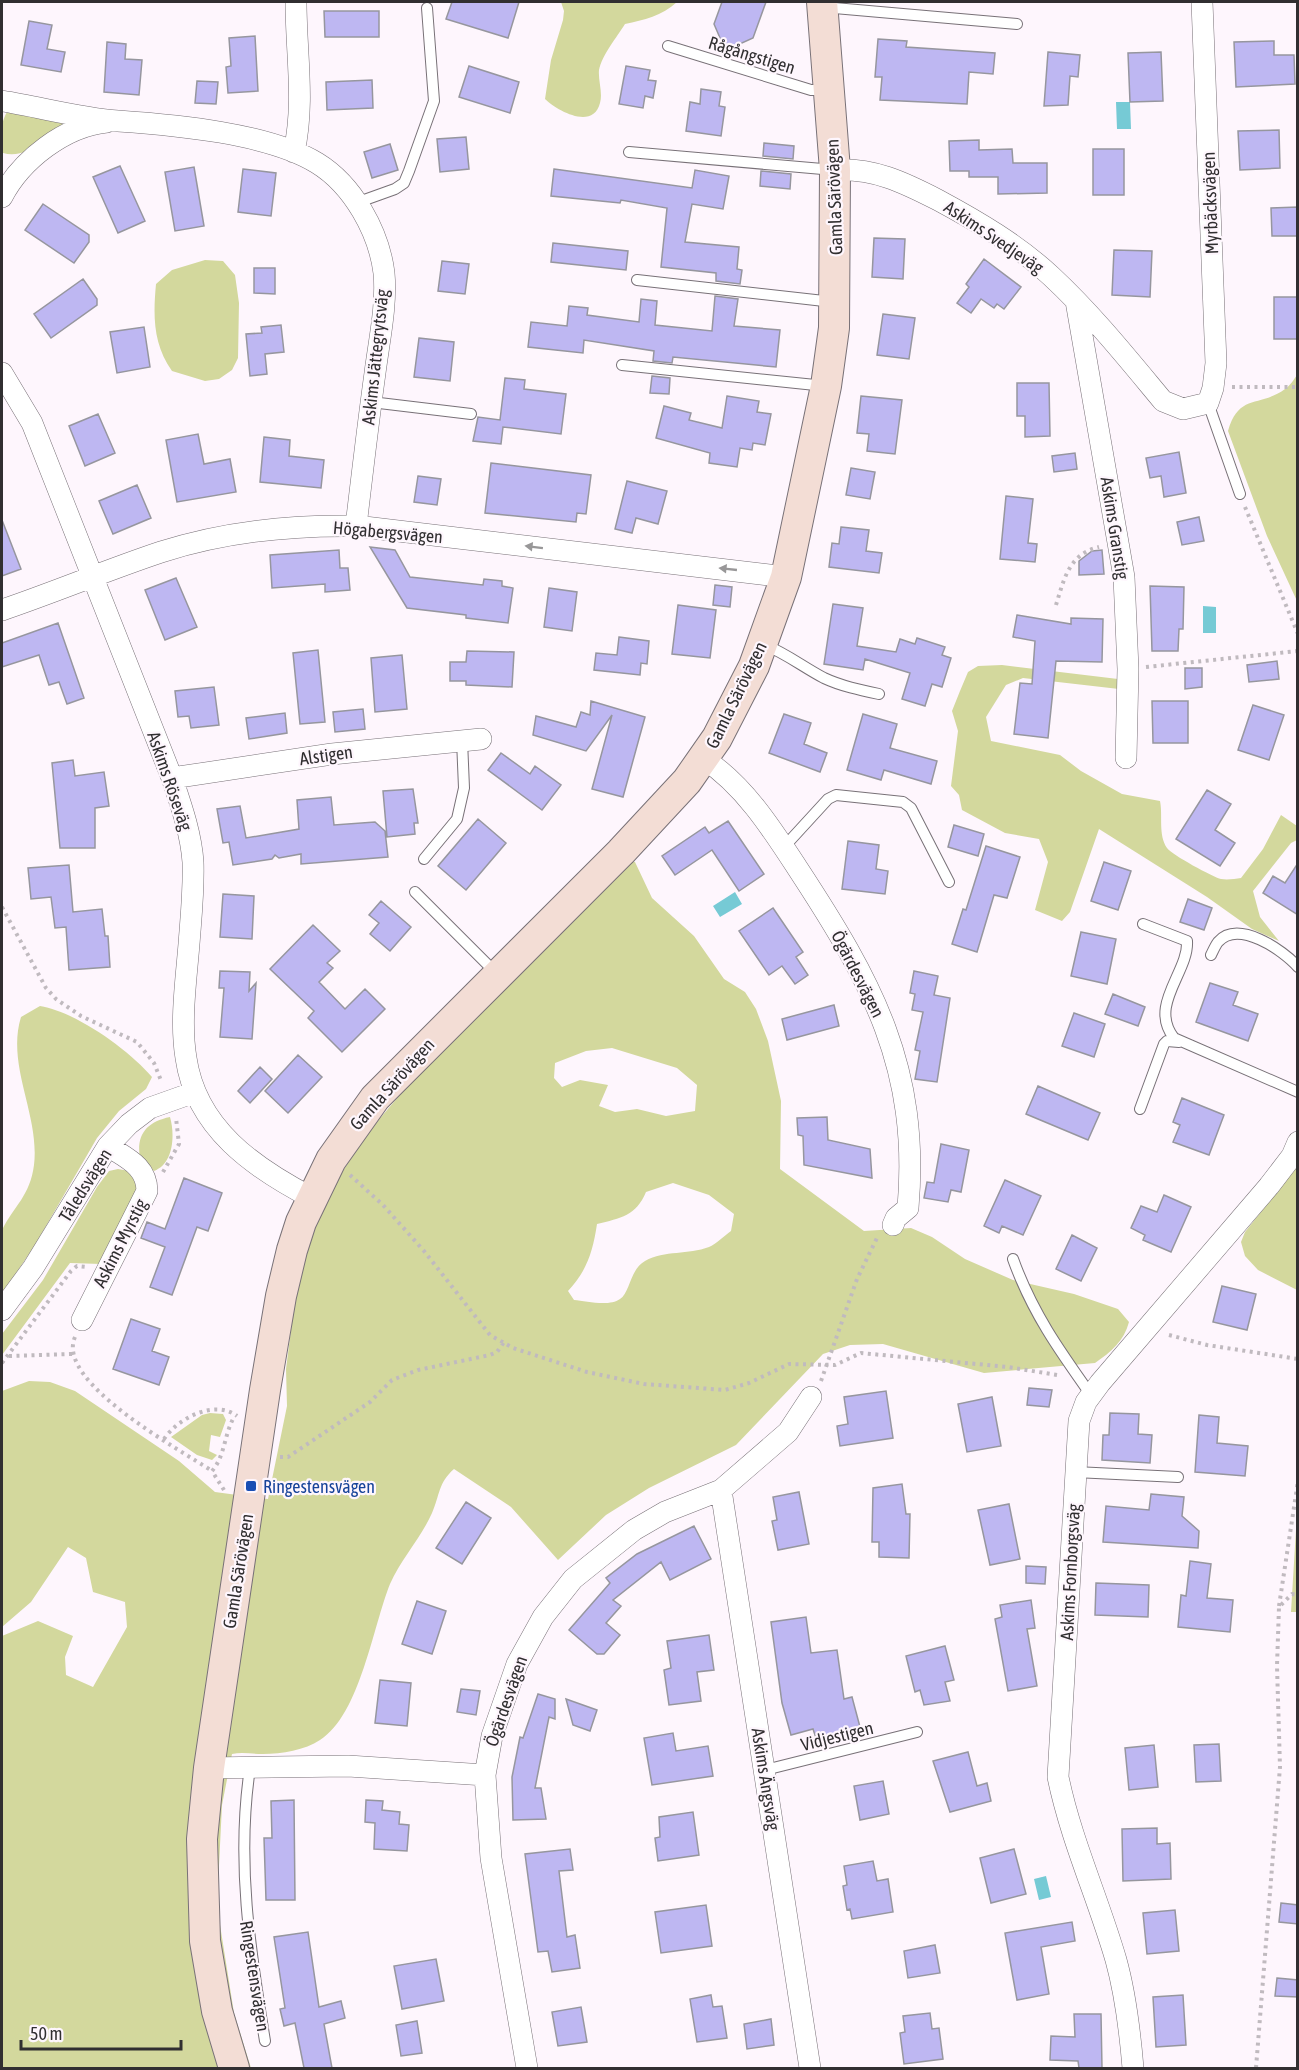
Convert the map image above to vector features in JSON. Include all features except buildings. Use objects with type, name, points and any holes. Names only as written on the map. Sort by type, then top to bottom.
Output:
[{"type":"street","points":[[294,152],[301,122],[296,2]]},
{"type":"street","name":"Myrbäcksvägen","points":[[1202,2],[1216,363],[1211,396]]},
{"type":"street","name":"Gamla Särövägen","points":[[234,2068],[217,2011],[205,1941],[202,1839],[209,1768],[281,1296],[292,1250],[312,1198],[332,1160],[375,1098],[658,812],[704,759],[729,718],[762,644],[786,577],[826,387],[835,302],[835,170],[822,4]]},
{"type":"street","name":"Askims Jättegrytsväg","points":[[2,101],[117,121],[148,122],[238,137],[294,152],[324,168],[356,203],[373,235],[384,275],[356,526]]},
{"type":"street","name":"Askims Jättegrytsväg","points":[[2,197],[20,169],[56,141],[83,128],[117,121]]},
{"type":"street","name":"Askims Svedjeväg","points":[[835,170],[866,170],[882,173],[948,206],[1022,253],[1076,300],[1163,401],[1183,409],[1211,396]]},
{"type":"street","name":"Askims Granstig","points":[[1076,300],[1124,577],[1128,669],[1126,758]]},
{"type":"street","name":"Askims Röseväg","points":[[2,373],[32,423],[172,778],[188,829],[192,860],[185,1049],[195,1092],[212,1124],[242,1154],[262,1171],[312,1198]]},
{"type":"street","name":"Högabergsvägen","points":[[2,610],[162,552],[240,534],[284,528],[356,526],[786,577]]},
{"type":"street","name":"Alstigen","points":[[172,778],[332,754],[471,739]]},
{"type":"street","name":"Ögärdesvägen","points":[[704,759],[719,769],[748,799],[784,847],[864,977],[893,1049],[908,1113],[911,1139],[908,1208],[896,1218],[893,1225]]},
{"type":"street","name":"Tåledsvägen","points":[[2,1310],[33,1268],[108,1146],[139,1115],[170,1100],[195,1092]]},
{"type":"street","name":"Askims Fornborgsväg","points":[[1133,2068],[1131,2035],[1116,1962],[1066,1819],[1058,1777],[1078,1421],[1085,1387],[1146,1330],[1269,1186],[1292,1156],[1298,1142]]},
{"type":"street","name":"Askims Myrstig","points":[[82,1320],[143,1200],[147,1180],[141,1169],[108,1146]]},
{"type":"street","name":"Ögärdesvägen","points":[[526,2068],[491,1858],[485,1775],[492,1736],[517,1664],[543,1617],[571,1581],[613,1544],[634,1530],[665,1512],[722,1490],[788,1432],[811,1397]]},
{"type":"street","name":"Askims Ängsväg","points":[[722,1490],[810,2068]]},
{"type":"street","points":[[209,1768],[348,1766],[485,1775]]},
{"type":"lane","name":"Gamla Särövägen","points":[[822,4],[1017,24]]},
{"type":"lane","points":[[356,203],[395,189],[404,183],[409,171],[434,101],[427,8]]},
{"type":"lane","name":"Rågångstigen","points":[[668,46],[811,90],[828,90]]},
{"type":"lane","points":[[629,153],[835,170]]},
{"type":"lane","points":[[637,280],[835,302]]},
{"type":"lane","points":[[622,365],[826,387]]},
{"type":"lane","points":[[1211,396],[1240,494]]},
{"type":"lane","points":[[371,402],[471,414]]},
{"type":"lane","points":[[762,644],[794,657],[822,677],[840,685],[879,694]]},
{"type":"lane","points":[[424,859],[457,819],[471,739]]},
{"type":"lane","points":[[784,847],[828,799],[836,795],[903,802],[911,808],[949,882]]},
{"type":"lane","points":[[415,892],[497,974]]},
{"type":"lane","points":[[1143,924],[1187,941],[1165,1013],[1169,1032],[1179,1042]]},
{"type":"lane","points":[[1210,955],[1218,942],[1227,936],[1248,935],[1280,951],[1298,967]]},
{"type":"lane","points":[[1140,1109],[1167,1041],[1179,1042],[1298,1092]]},
{"type":"lane","points":[[1013,1259],[1037,1316],[1056,1348],[1085,1387]]},
{"type":"lane","points":[[1075,1472],[1178,1477]]},
{"type":"lane","name":"Vidjestigen","points":[[765,1770],[917,1732]]},
{"type":"lane","name":"Ringestensvägen","points":[[250,1768],[242,1825],[244,1894],[265,2041]]},
{"type":"path","points":[[1211,396],[1298,387]]},
{"type":"path","points":[[1240,494],[1298,634]]},
{"type":"path","points":[[1056,605],[1065,577],[1078,556],[1097,547],[1119,545]]},
{"type":"path","points":[[1128,669],[1298,651]]},
{"type":"path","points":[[2,907],[46,988],[56,999],[81,1016],[137,1042],[154,1063],[170,1100],[179,1133],[179,1144],[173,1158],[143,1200]]},
{"type":"path","points":[[332,1160],[383,1205],[424,1251],[490,1335],[587,1372],[644,1384],[725,1390],[749,1383],[789,1364],[835,1365],[861,1353],[1008,1367],[1085,1387]]},
{"type":"path","points":[[828,1366],[840,1323],[873,1243],[886,1224],[893,1225]]},
{"type":"path","points":[[2,1363],[77,1266],[105,1273]]},
{"type":"path","points":[[82,1320],[71,1346],[77,1368],[88,1382],[123,1412],[212,1471]]},
{"type":"path","points":[[1146,1330],[1207,1345],[1298,1359]]},
{"type":"path","points":[[280,1445],[279,1457],[288,1457],[362,1409],[392,1380],[418,1370],[497,1352],[504,1342]]},
{"type":"path","points":[[8,1356],[72,1354]]},
{"type":"path","points":[[164,1439],[177,1426],[200,1412],[216,1408],[235,1414],[242,1421]]},
{"type":"path","points":[[1256,2068],[1280,1767],[1277,1666],[1279,1607],[1298,1481]]},
{"type":"path","points":[[1279,1607],[1292,1594],[1298,1595]]},
{"type":"green space","points":[[561,2],[677,2],[659,14],[625,24],[606,52],[601,64],[599,70],[600,103],[590,116],[574,116],[545,99],[551,60],[563,20],[564,11]]},
{"type":"green space","points":[[7,112],[71,121],[30,150],[12,154],[3,153],[1,132]]},
{"type":"green space","points":[[205,260],[223,261],[235,275],[239,303],[238,358],[232,370],[219,379],[205,381],[172,371],[158,340],[155,307],[156,284],[172,270]]},
{"type":"green space","points":[[1297,375],[1297,601],[1267,536],[1228,431],[1238,411],[1244,406],[1276,395],[1289,386]]},
{"type":"green space","points":[[1002,665],[1118,679],[1119,689],[1023,678],[1006,685],[986,717],[991,741],[1060,755],[1081,771],[1122,794],[1160,801],[1164,843],[1170,851],[1193,865],[1221,879],[1241,878],[1263,849],[1281,815],[1297,826],[1297,840],[1291,843],[1253,891],[1260,917],[1279,941],[1252,929],[1207,897],[1099,829],[1070,912],[1062,921],[1035,910],[1048,862],[1039,839],[1005,833],[962,810],[959,795],[951,786],[958,731],[952,711],[968,672],[978,666]]},
{"type":"green space","points":[[627,859],[635,862],[652,898],[694,936],[724,979],[745,992],[756,1009],[768,1041],[781,1101],[780,1169],[864,1231],[911,1228],[932,1237],[965,1259],[1013,1280],[1074,1294],[1118,1309],[1129,1322],[1127,1329],[1116,1346],[1095,1363],[984,1373],[883,1344],[850,1345],[823,1354],[736,1445],[649,1488],[606,1515],[558,1560],[511,1507],[454,1469],[445,1479],[435,1507],[390,1584],[364,1668],[345,1711],[334,1728],[320,1740],[293,1751],[270,1754],[232,1754],[222,1805],[217,1906],[234,2013],[251,2068],[2,2068],[2,1636],[38,1621],[73,1636],[65,1657],[66,1675],[93,1687],[127,1627],[125,1602],[93,1592],[86,1558],[68,1547],[31,1602],[2,1627],[2,1391],[29,1381],[50,1382],[75,1391],[179,1461],[215,1492],[268,1499],[287,1406],[286,1369],[297,1283],[324,1199],[370,1130],[427,1063]],"holes":[[[612,1048],[677,1068],[697,1085],[695,1111],[666,1116],[637,1109],[615,1112],[599,1106],[608,1085],[580,1080],[562,1087],[554,1078],[555,1063],[586,1051]],[[673,1183],[709,1195],[734,1214],[731,1231],[709,1247],[660,1255],[645,1261],[636,1269],[626,1292],[620,1299],[610,1303],[574,1300],[568,1291],[580,1276],[588,1260],[597,1224],[627,1215],[638,1206],[646,1192]]]},
{"type":"green space","points":[[40,1006],[69,1016],[100,1033],[142,1066],[152,1077],[146,1089],[119,1111],[97,1138],[35,1245],[2,1294],[2,1230],[29,1185],[34,1165],[35,1146],[20,1072],[17,1035],[21,1017]]},
{"type":"green space","points":[[170,1117],[172,1140],[169,1155],[166,1162],[154,1171],[140,1159],[141,1136],[155,1122]]},
{"type":"green space","points":[[1297,1160],[1297,1290],[1258,1270],[1245,1256],[1241,1242],[1245,1232],[1283,1184]]},
{"type":"green space","points":[[118,1169],[129,1171],[138,1186],[101,1264],[70,1263],[2,1355],[2,1334],[43,1280],[97,1187],[109,1171]]},
{"type":"green space","points":[[223,1414],[226,1420],[220,1437],[211,1435],[209,1451],[217,1455],[212,1460],[197,1455],[171,1437],[202,1415]]},
{"type":"green space","points":[[1297,1513],[1297,1612],[1291,1612]]},
{"type":"water","points":[[1116,102],[1130,102],[1131,129],[1117,129]]},
{"type":"water","points":[[1203,606],[1216,607],[1216,633],[1203,633]]},
{"type":"water","points":[[735,892],[742,904],[720,917],[713,906]]},
{"type":"water","points":[[1046,1876],[1051,1897],[1039,1900],[1034,1879]]},
{"type":"place","name":"Ringestensvägen","points":[[251,1486]]}]
